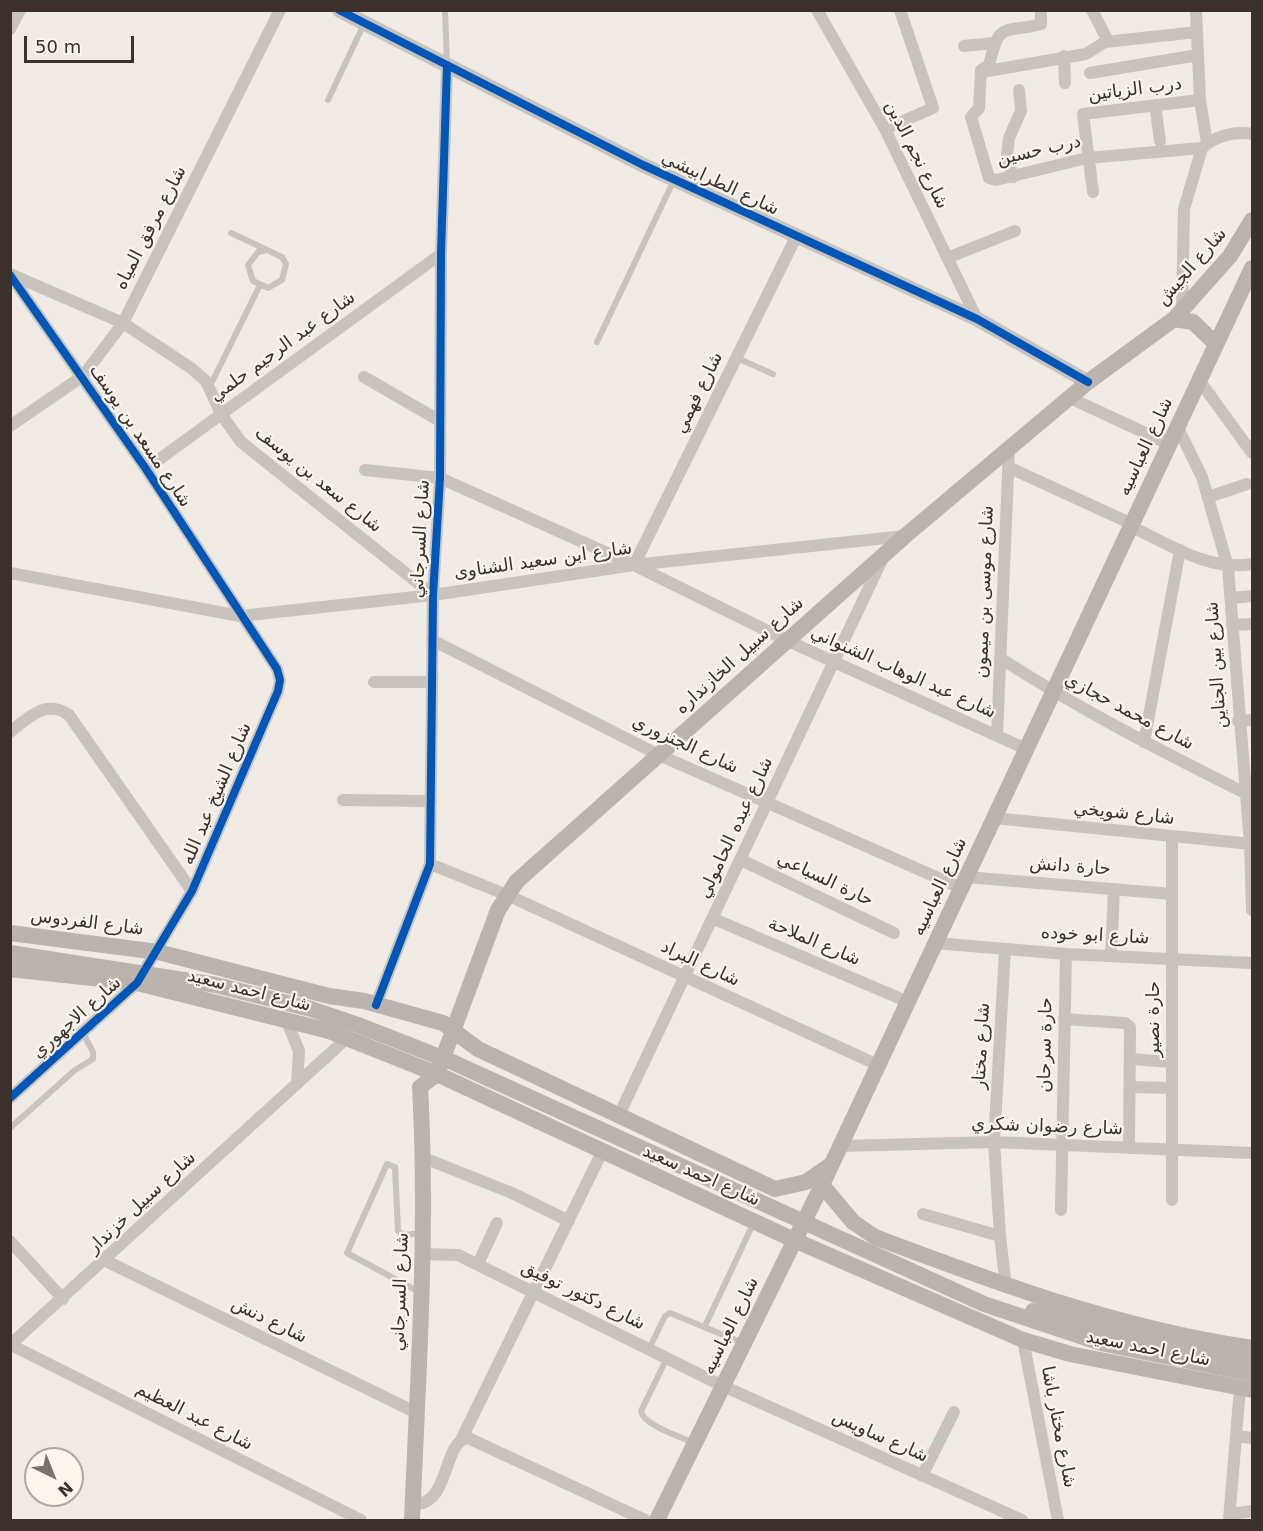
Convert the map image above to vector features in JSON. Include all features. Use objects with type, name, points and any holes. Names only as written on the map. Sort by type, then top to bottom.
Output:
[{"type":"main road","name":"شارع الجيش","points":[[1155,333],[1178,315],[1230,256],[1252,220]]},
{"type":"main road","name":"شارع العباسيه","points":[[657,1521],[822,1185],[1177,426],[1216,344],[1250,281]]},
{"type":"main road","points":[[1178,315],[1193,322],[1216,344]]},
{"type":"main road","name":"شارع سبيل الخازنداره","points":[[437,1074],[498,910],[517,881],[905,536],[1088,382],[1155,333]]},
{"type":"main road","name":"شارع الفردوس","points":[[10,933],[158,952]]},
{"type":"main road","points":[[10,947],[217,979],[360,1018],[453,1055],[987,1296],[1026,1310],[1168,1344],[1252,1352]]},
{"type":"main road","points":[[10,952],[216,985],[311,1009],[358,1024],[450,1061],[984,1304],[1101,1342],[1248,1384]]},
{"type":"main road","name":"شارع احمد سعيد","points":[[158,952],[329,996],[438,1021],[478,1049],[775,1189],[806,1182],[832,1163]]},
{"type":"main road","points":[[10,969],[137,983]]},
{"type":"main road","name":"شارع احمد سعيد","points":[[137,983],[286,1019],[347,1038],[437,1074],[794,1240],[1023,1340],[1070,1354],[1248,1384]]},
{"type":"main road","name":"شارع السرجاني","points":[[412,1512],[423,1254],[424,1158],[420,1088],[437,1074]]},
{"type":"main road","name":"شارع احمد سعيد","points":[[822,1185],[853,1222],[874,1237],[1006,1287],[1128,1323],[1252,1352]]},
{"type":"main road","points":[[881,1278],[867,1256],[872,1249],[887,1242]]},
{"type":"street","points":[[10,29],[20,10]]},
{"type":"street","name":"شارع مرفق المياه","points":[[10,426],[83,376],[123,323],[280,10]]},
{"type":"street","name":"شارع الطرابيشي","points":[[339,10],[674,179],[977,319],[1088,382]]},
{"type":"street","name":"شارع نجم الدين","points":[[817,10],[885,129],[977,319]]},
{"type":"street","points":[[885,129],[933,108],[900,10]]},
{"type":"street","points":[[964,46],[993,43],[1010,29],[1041,24],[1041,10]]},
{"type":"street","points":[[1092,10],[1108,41]]},
{"type":"street","points":[[1178,315],[1184,209],[1204,145],[1196,10]]},
{"type":"street","points":[[981,72],[1086,54],[1108,41],[1197,32]]},
{"type":"street","name":"درب حسين","points":[[993,43],[989,65],[981,72],[979,108],[971,117],[989,177],[996,180],[1087,158],[1204,145],[1227,135],[1252,134]]},
{"type":"street","points":[[1090,73],[1198,55]]},
{"type":"street","points":[[1064,56],[1065,83]]},
{"type":"street","name":"شارع السرجاني","points":[[376,1005],[430,864],[432,640],[440,478],[441,254],[447,65]]},
{"type":"street","points":[[1013,177],[1007,155],[1009,138],[1021,111],[1019,90]]},
{"type":"street","name":"درب الزياتين","points":[[1087,158],[1083,114],[1200,100]]},
{"type":"street","points":[[1155,105],[1160,141]]},
{"type":"street","points":[[1087,158],[1093,192]]},
{"type":"street","points":[[947,258],[1015,231]]},
{"type":"street","name":"شارع فهمي","points":[[634,565],[796,237]]},
{"type":"street","name":"شارع عبد الرحيم حلمي","points":[[146,469],[441,254]]},
{"type":"street","name":"شارع سعد بن يوسف","points":[[10,275],[123,323],[191,368],[206,381],[221,414],[241,442],[433,595]]},
{"type":"street","name":"شارع مسعد بن يوسف","points":[[10,275],[146,469],[240,616]]},
{"type":"street","points":[[364,377],[440,421]]},
{"type":"street","points":[[1199,380],[1252,453]]},
{"type":"street","points":[[1070,398],[1169,444]]},
{"type":"street","name":"شارع بين الجناين","points":[[1177,426],[1202,477],[1228,567],[1238,722],[1251,844],[1252,910]]},
{"type":"street","name":"شارع موسى بن ميمون","points":[[997,736],[1009,450]]},
{"type":"street","points":[[1008,467],[1180,550],[1228,567],[1252,564]]},
{"type":"street","name":"شارع عبد الوهاب الشنواني","points":[[365,470],[440,478],[634,565],[788,641],[1026,749]]},
{"type":"street","points":[[1208,497],[1247,484]]},
{"type":"street","name":"شارع ابن سعيد الشناوى","points":[[10,573],[240,616],[433,595],[634,565],[905,536]]},
{"type":"street","points":[[1144,742],[1180,550]]},
{"type":"street","name":"شارع عبده الحامولي","points":[[619,1115],[714,919],[884,555]]},
{"type":"street","points":[[1231,598],[1252,596]]},
{"type":"street","name":"شارع الشيخ عبد الله","points":[[137,983],[158,952],[192,891],[278,692],[280,680],[277,669],[240,616]]},
{"type":"street","points":[[1233,625],[1252,624]]},
{"type":"street","name":"شارع الجنزوري","points":[[432,640],[659,755],[768,803],[963,882]]},
{"type":"street","name":"شارع محمد حجازي","points":[[1000,658],[1053,692],[1144,742],[1245,793]]},
{"type":"street","points":[[374,682],[432,682]]},
{"type":"street","points":[[10,732],[34,713],[46,708],[58,708],[69,715],[192,891]]},
{"type":"street","points":[[1238,722],[1252,720]]},
{"type":"street","points":[[343,800],[431,801]]},
{"type":"street","name":"شارع شويخي","points":[[994,818],[1251,844]]},
{"type":"street","name":"حارة نصير","points":[[1172,837],[1172,1200]]},
{"type":"street","name":"حارة السباعي","points":[[741,860],[894,933]]},
{"type":"street","name":"شارع البراد","points":[[430,864],[507,896],[878,1065]]},
{"type":"street","name":"حارة دانش","points":[[963,882],[1172,894]]},
{"type":"street","points":[[1111,956],[1114,889]]},
{"type":"street","name":"شارع الملاحة","points":[[714,919],[899,998]]},
{"type":"street","name":"شارع ابو خوده","points":[[935,943],[1066,954],[1252,963]]},
{"type":"street","name":"شارع مختار","points":[[1005,950],[994,1142],[1006,1287]]},
{"type":"street","name":"حارة سرحان","points":[[1060,1210],[1066,954]]},
{"type":"street","name":"شارع الاجهوري","points":[[10,1098],[137,983]]},
{"type":"street","points":[[286,1019],[298,1051],[297,1084]]},
{"type":"street","points":[[1064,1019],[1125,1023],[1130,1028],[1130,1148]]},
{"type":"street","name":"شارع سبيل خزندار","points":[[11,1345],[106,1261],[347,1038]]},
{"type":"street","points":[[1130,1059],[1172,1062]]},
{"type":"street","points":[[1130,1087],[1172,1088]]},
{"type":"street","name":"شارع رضوان شكري","points":[[840,1146],[994,1142],[1252,1153]]},
{"type":"street","points":[[412,1512],[434,1495],[535,1293],[602,1152]]},
{"type":"street","points":[[424,1158],[512,1192],[569,1221]]},
{"type":"street","points":[[923,1214],[1000,1236]]},
{"type":"street","points":[[478,1264],[498,1222]]},
{"type":"street","points":[[10,1241],[63,1299]]},
{"type":"street","name":"شارع دكتور توفيق","points":[[423,1254],[449,1253],[478,1264],[723,1386]]},
{"type":"street","name":"شارع دنش","points":[[106,1261],[417,1413]]},
{"type":"street","name":"شارع مختار باشا","points":[[1023,1340],[1058,1521]]},
{"type":"street","name":"شارع عبد العظيم","points":[[11,1345],[361,1521]]},
{"type":"street","points":[[1248,1384],[1236,1436],[1230,1517],[1252,1511]]},
{"type":"street","name":"شارع ساويس","points":[[723,1386],[1022,1521]]},
{"type":"street","points":[[922,1476],[954,1412]]},
{"type":"street","points":[[1236,1436],[1252,1438]]},
{"type":"street","points":[[462,1438],[468,1438],[645,1521]]},
{"type":"lane","points":[[445,10],[447,65]]},
{"type":"lane","points":[[328,99],[364,23]]},
{"type":"lane","points":[[597,342],[674,179]]},
{"type":"lane","points":[[231,233],[282,256],[286,273],[276,286],[259,286]]},
{"type":"lane","points":[[259,286],[249,274],[248,265],[258,252],[267,250]]},
{"type":"lane","points":[[209,388],[259,286]]},
{"type":"lane","points":[[736,357],[773,374]]},
{"type":"lane","points":[[10,1128],[75,1070],[93,1059],[93,1052],[83,1033]]},
{"type":"lane","points":[[421,1294],[347,1252],[387,1164],[394,1167],[398,1231],[404,1235],[423,1233]]},
{"type":"lane","points":[[705,1326],[754,1221]]},
{"type":"lane","points":[[649,1349],[665,1316],[670,1312],[743,1343]]},
{"type":"lane","points":[[667,1358],[641,1411],[642,1415],[649,1422],[695,1443]]},
{"type":"cycle path","points":[[339,10],[643,165],[977,319],[1088,382]]},
{"type":"cycle path","points":[[376,1005],[430,864],[433,595],[440,478],[441,254],[447,65]]},
{"type":"cycle path","points":[[10,275],[146,469],[277,669],[280,680],[278,691],[192,891],[137,983],[10,1098]]}]
